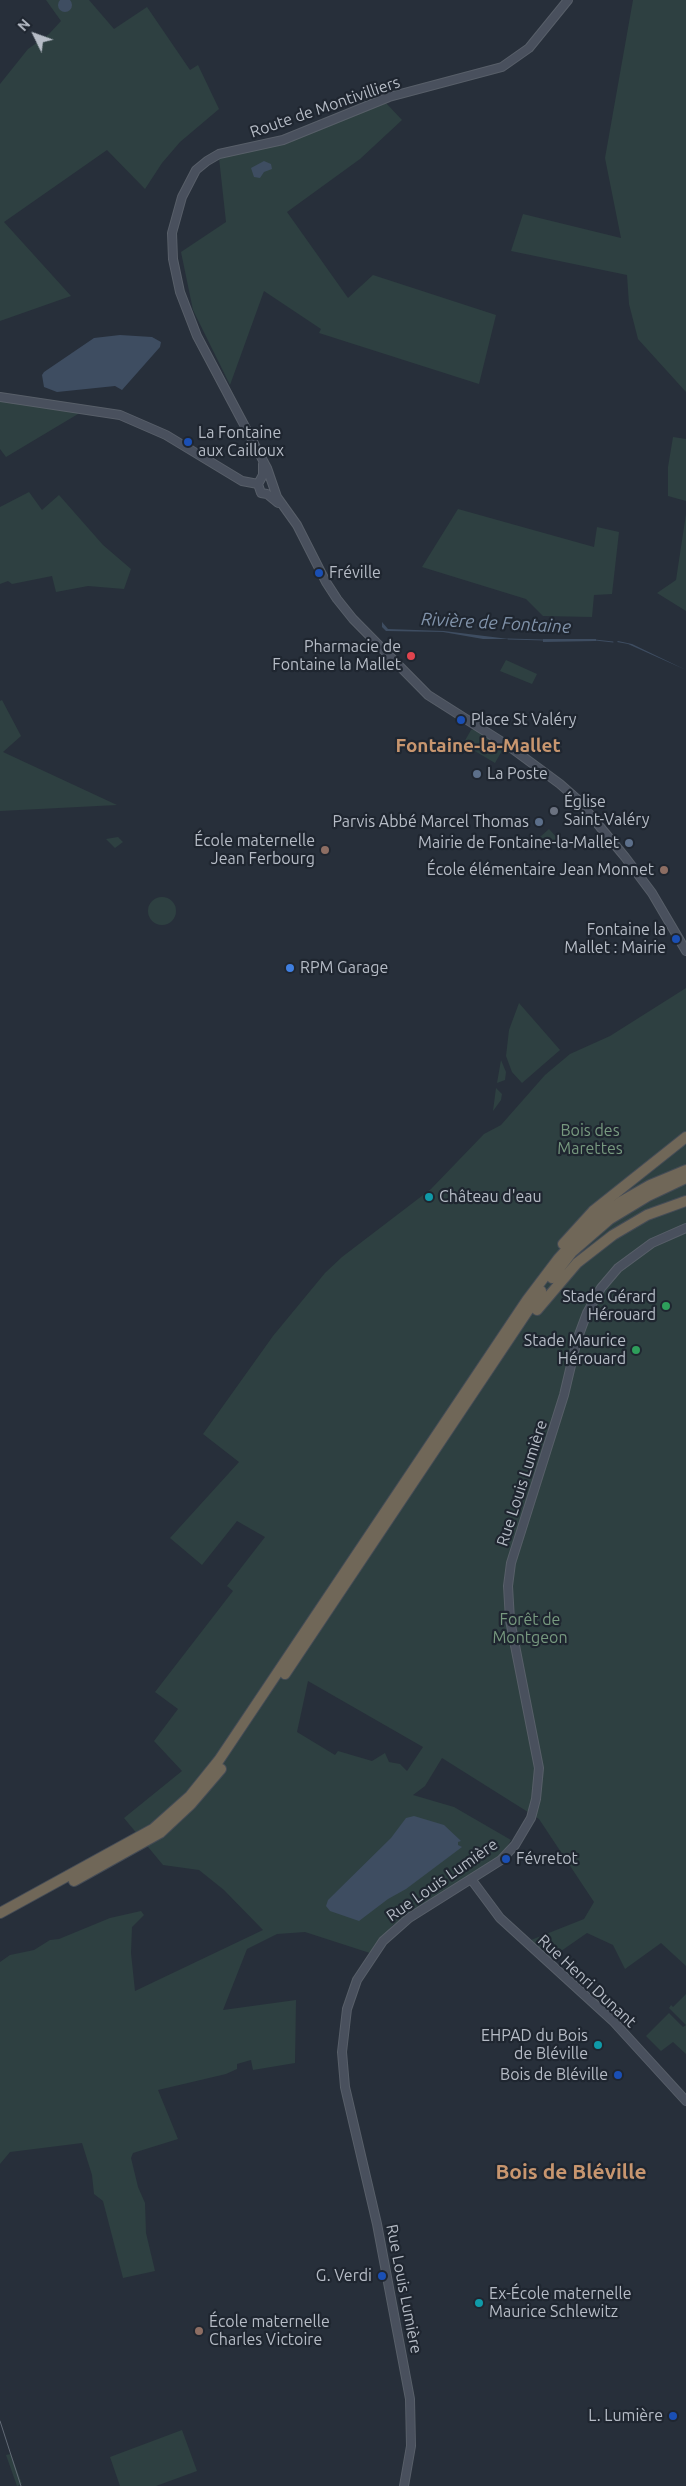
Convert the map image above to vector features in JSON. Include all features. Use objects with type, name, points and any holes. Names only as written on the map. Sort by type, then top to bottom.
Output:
[{"type":"highway","points":[[492,1354],[534,1282],[570,1234],[593,1210],[686,1137]]},
{"type":"highway","points":[[0,1914],[153,1829],[197,1788],[219,1760],[558,1259],[578,1236],[601,1217],[637,1192],[686,1170]]},
{"type":"highway","points":[[0,1921],[147,1842],[174,1821],[207,1787],[468,1403],[543,1289],[572,1252],[592,1233],[632,1205],[686,1178]]},
{"type":"highway","points":[[468,1403],[549,1293],[577,1263],[613,1234],[648,1214],[686,1201]]},
{"type":"street","name":"Route de Montivilliers","points":[[271,492],[271,479],[261,457],[197,336],[180,292],[173,259],[172,233],[178,208],[188,182],[196,170],[219,154],[283,140],[389,97],[502,67],[529,48],[568,0]]},
{"type":"street","points":[[0,397],[120,415],[166,435],[242,481],[260,482],[271,479]]},
{"type":"street","name":"Route de Montivilliers","points":[[260,482],[264,471],[261,457]]},
{"type":"street","points":[[260,482],[259,491],[271,492],[289,514],[305,540],[326,582],[353,619],[428,695],[510,747],[553,778],[576,799],[652,892],[686,951]]},
{"type":"street","name":"Rue Louis Lumière","points":[[404,2486],[411,2446],[410,2399],[377,2224],[345,2088],[342,2038],[351,1994],[375,1950],[409,1918],[501,1860],[515,1845],[531,1818],[536,1799],[539,1768],[512,1635],[508,1585],[515,1549],[564,1395],[583,1323],[596,1296],[618,1268],[652,1243],[686,1228]]},
{"type":"street","name":"Rue Henri Dunant","points":[[471,1879],[500,1918],[613,2021],[686,2101]]},
{"type":"green space","points":[[46,0],[89,0],[114,29],[147,7],[190,70],[198,65],[219,109],[180,142],[162,163],[145,189],[107,150],[4,222],[71,296],[0,321],[0,84],[28,49],[49,34],[61,21]]},
{"type":"green space","points":[[633,0],[686,0],[686,392],[638,339],[629,304],[627,275],[511,251],[523,214],[621,238],[605,158]]},
{"type":"green space","points":[[386,103],[402,120],[360,159],[287,212],[348,298],[373,275],[496,315],[479,384],[319,333],[321,329],[264,291],[230,385],[193,310],[181,252],[226,222],[219,158],[232,153],[281,144]]},
{"type":"green space","points":[[0,399],[83,411],[6,457],[0,449]]},
{"type":"green space","points":[[673,437],[686,439],[686,501],[668,496],[668,467]]},
{"type":"green space","points":[[29,492],[42,510],[59,495],[103,545],[131,569],[124,589],[88,586],[56,592],[52,576],[12,584],[8,581],[0,584],[0,507]]},
{"type":"green space","points":[[458,509],[594,547],[597,527],[619,532],[612,594],[594,595],[592,617],[543,616],[526,599],[422,567]]},
{"type":"green space","points":[[686,514],[686,611],[657,593],[676,580]]},
{"type":"green space","points":[[506,660],[537,674],[532,684],[500,671]]},
{"type":"green space","points":[[2,700],[21,736],[3,752],[117,805],[0,811],[0,701]]},
{"type":"green space","points":[[475,729],[503,749],[495,763],[463,744],[471,730]]},
{"type":"green space","points":[[549,829],[558,839],[553,843],[540,837]]},
{"type":"green space","points":[[118,837],[123,842],[115,848],[106,839]]},
{"type":"green space","points":[[162,897],[172,901],[176,911],[172,921],[162,925],[152,921],[148,911],[152,901]]},
{"type":"green space","points":[[686,988],[686,1966],[661,1943],[625,1969],[613,1945],[587,1933],[551,1958],[531,1940],[584,1919],[594,1902],[539,1819],[442,1758],[425,1786],[413,1795],[454,1807],[511,1840],[502,1855],[393,1925],[370,1953],[305,1932],[277,1934],[247,1949],[223,2010],[296,2000],[295,2063],[253,2070],[251,2060],[237,2064],[237,2069],[226,2074],[158,2090],[178,2139],[133,2153],[131,2158],[138,2187],[145,2203],[146,2233],[155,2271],[123,2278],[103,2201],[94,2194],[92,2175],[82,2143],[10,2152],[0,2164],[0,1962],[10,1955],[34,1950],[50,1940],[59,1939],[110,1918],[141,1911],[144,1915],[132,1927],[131,1953],[135,1991],[263,1930],[224,1890],[199,1870],[163,1865],[124,1818],[182,1771],[154,1741],[178,1709],[155,1692],[233,1591],[227,1586],[265,1537],[237,1521],[202,1565],[170,1538],[239,1462],[203,1434],[273,1336],[325,1273],[342,1257],[431,1189],[484,1134],[501,1125],[545,1075],[570,1054],[610,1036]],"holes":[[[308,1681],[423,1747],[407,1771],[400,1764],[389,1762],[385,1753],[372,1761],[338,1751],[335,1755],[297,1732]]]},
{"type":"green space","points":[[519,1003],[560,1050],[522,1083],[512,1072],[506,1056],[509,1030]]},
{"type":"green space","points":[[501,1060],[506,1072],[505,1080],[497,1083]]},
{"type":"green space","points":[[496,1088],[502,1094],[501,1100],[493,1111]]},
{"type":"green space","points":[[686,1994],[686,2025],[669,2008],[671,2005],[673,2007]]},
{"type":"green space","points":[[669,2013],[683,2027],[686,2025],[686,2054],[673,2042],[661,2051],[646,2036]]},
{"type":"green space","points":[[182,2430],[197,2471],[156,2486],[120,2486],[110,2457]]},
{"type":"green space","points":[[11,2454],[22,2484],[17,2486],[6,2455]]},
{"type":"water","points":[[65,-2],[70,0],[72,5],[70,10],[65,12],[60,10],[58,5],[60,0]]},
{"type":"water","points":[[264,161],[271,164],[272,169],[264,172],[260,178],[254,177],[251,168]]},
{"type":"water","points":[[120,335],[152,337],[161,342],[160,347],[122,390],[115,386],[57,392],[44,387],[42,375],[44,372],[94,338]]},
{"type":"water","points":[[382,622],[388,629],[444,631],[509,639],[483,639],[443,632],[386,631],[382,627]]},
{"type":"water","points":[[543,639],[596,639],[596,641],[543,642]]},
{"type":"water","points":[[617,642],[632,644],[686,670],[628,644]]},
{"type":"water","points":[[414,1816],[444,1825],[461,1841],[458,1842],[458,1845],[462,1847],[359,1921],[330,1911],[326,1906],[328,1900],[391,1838],[406,1818]]},
{"type":"waterway","name":"Rivière de Fontaine","points":[[508,639],[544,640]]},
{"type":"waterway","name":"Rivière de Fontaine","points":[[595,640],[613,642]]},
{"type":"tram line","points":[[0,2421],[21,2486]]},
{"type":"place","name":"La Fontaine aux Cailloux","points":[[188,442]]},
{"type":"place","name":"Fréville","points":[[319,573]]},
{"type":"place","name":"Pharmacie de Fontaine la Mallet","points":[[411,656]]},
{"type":"place","name":"Place St Valéry","points":[[461,720]]},
{"type":"place","name":"La Poste","points":[[477,774]]},
{"type":"place","name":"Église Saint-Valéry","points":[[554,811]]},
{"type":"place","name":"Parvis Abbé Marcel Thomas","points":[[539,822]]},
{"type":"place","name":"Mairie de Fontaine-la-Mallet","points":[[629,843]]},
{"type":"place","name":"École maternelle Jean Ferbourg","points":[[325,850]]},
{"type":"place","name":"École élémentaire Jean Monnet","points":[[664,870]]},
{"type":"place","name":"Fontaine la Mallet : Mairie","points":[[676,939]]},
{"type":"place","name":"RPM Garage","points":[[290,968]]},
{"type":"place","name":"Château d'eau","points":[[429,1197]]},
{"type":"place","name":"Stade Gérard Hérouard","points":[[666,1306]]},
{"type":"place","name":"Stade Maurice Hérouard","points":[[636,1350]]},
{"type":"place","name":"Févretot","points":[[506,1859]]},
{"type":"place","name":"EHPAD du Bois de Bléville","points":[[598,2045]]},
{"type":"place","name":"Bois de Bléville","points":[[618,2075]]},
{"type":"place","name":"G. Verdi","points":[[382,2276]]},
{"type":"place","name":"Ex-École maternelle Maurice Schlewitz","points":[[479,2303]]},
{"type":"place","name":"École maternelle Charles Victoire","points":[[199,2331]]},
{"type":"place","name":"L. Lumière","points":[[673,2416]]},
{"type":"district","name":"Fontaine-la-Mallet","points":[[478,746]]},
{"type":"district","name":"Bois de Bléville","points":[[571,2172]]},
{"type":"park label","name":"Bois des Marettes","points":[[590,1140]]},
{"type":"park label","name":"Forêt de Montgeon","points":[[530,1629]]}]
